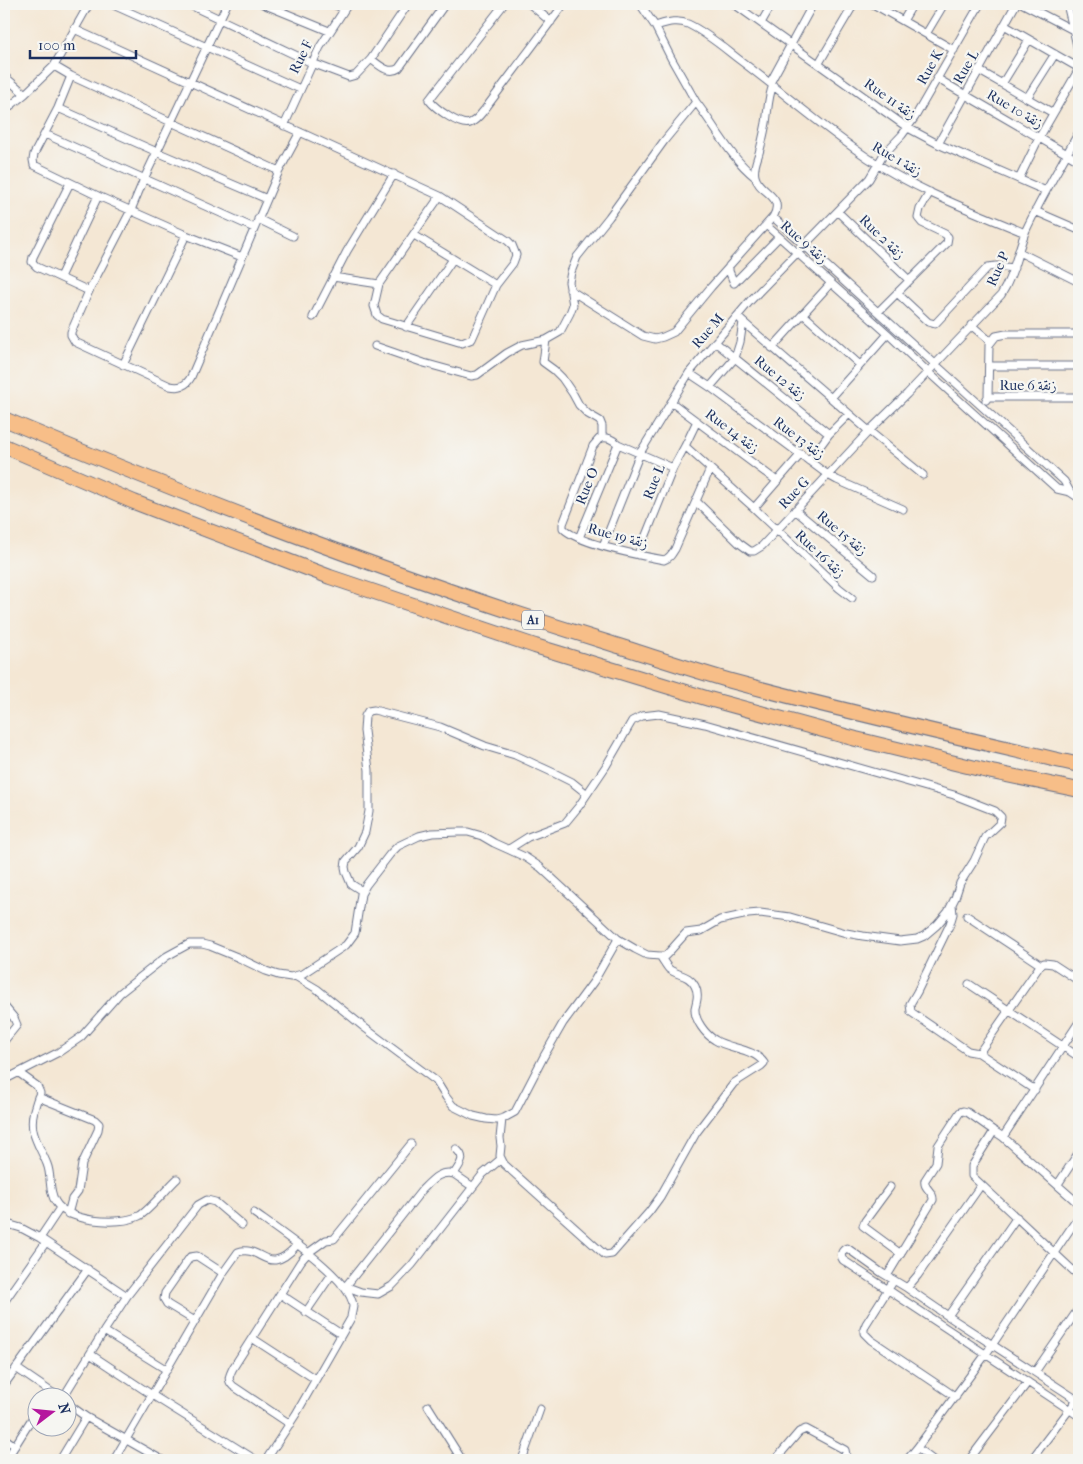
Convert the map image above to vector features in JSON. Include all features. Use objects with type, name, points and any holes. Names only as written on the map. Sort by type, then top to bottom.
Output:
[{"type":"highway","name":"A1","points":[[4,419],[134,474],[298,537],[524,617],[729,680],[949,736],[1079,765]]},
{"type":"highway","name":"A1","points":[[4,446],[134,502],[321,573],[535,646],[709,699],[856,739],[992,772],[1079,790]]},
{"type":"street","points":[[4,112],[26,94],[54,66],[89,4]]},
{"type":"street","points":[[111,4],[300,89]]},
{"type":"street","points":[[188,4],[312,63],[352,77],[371,59],[408,4]]},
{"type":"street","points":[[227,4],[131,210],[89,291],[71,332],[72,338],[80,345],[170,386],[180,387],[184,385],[190,377],[280,170],[300,132]]},
{"type":"street","points":[[263,4],[329,31]]},
{"type":"street","points":[[333,4],[346,6]]},
{"type":"street","points":[[371,59],[385,69],[392,71],[399,68],[445,4]]},
{"type":"street","points":[[504,4],[429,100],[457,122],[471,123],[485,109],[564,4]]},
{"type":"street","points":[[530,4],[551,22]]},
{"type":"street","points":[[640,4],[655,26],[696,102],[723,142],[744,168],[772,196],[776,203],[773,217]]},
{"type":"street","name":"Rue 11 زنقة","points":[[734,4],[908,128],[938,144],[1046,191]]},
{"type":"street","points":[[761,23],[772,4]]},
{"type":"street","points":[[755,178],[754,168],[766,123],[772,84],[813,4]]},
{"type":"street","points":[[819,63],[854,4]]},
{"type":"street","points":[[873,4],[886,7],[903,21],[954,50]]},
{"type":"street","points":[[903,21],[913,4]]},
{"type":"street","points":[[926,34],[944,4]]},
{"type":"street","name":"Rue K","points":[[878,164],[884,154],[908,128],[980,4]]},
{"type":"street","name":"Rue L","points":[[938,144],[964,94],[1016,4]]},
{"type":"street","points":[[1022,4],[1073,30]]},
{"type":"street","points":[[1067,4],[1079,54]]},
{"type":"street","name":"Rue F","points":[[284,126],[312,63],[329,31],[346,6]]},
{"type":"street","name":"Rue 1 زنقة","points":[[655,26],[674,21],[686,23],[715,41],[772,84],[793,103],[878,164],[952,203],[1025,233]]},
{"type":"street","points":[[1004,25],[1079,68],[1039,138],[1019,179]]},
{"type":"street","points":[[74,29],[440,196],[508,241],[516,255],[513,264],[496,285],[472,338],[462,343],[406,328],[382,319],[377,315],[374,302],[379,284],[440,196]]},
{"type":"street","points":[[1002,84],[1029,40]]},
{"type":"street","points":[[1027,98],[1055,54]]},
{"type":"street","points":[[54,66],[71,76],[280,170]]},
{"type":"street","points":[[978,70],[1053,113]]},
{"type":"street","points":[[4,76],[26,94]]},
{"type":"street","points":[[71,76],[58,108],[34,154],[33,162],[37,166],[98,196],[186,235],[242,257]]},
{"type":"street","name":"Rue 10 زنقة","points":[[938,79],[1079,161]]},
{"type":"street","points":[[375,346],[424,363],[471,376],[477,375],[507,353],[522,345],[546,340],[560,332],[573,305],[569,282],[577,257],[609,217],[664,141],[696,102]]},
{"type":"street","points":[[58,108],[267,199]]},
{"type":"street","name":"Rue P","points":[[907,394],[1001,295],[1007,286],[1025,233],[1035,211],[1079,132]]},
{"type":"street","points":[[44,134],[254,228]]},
{"type":"street","name":"Rue M","points":[[603,546],[640,453],[689,373],[715,342],[740,319],[750,301],[861,189],[878,164]]},
{"type":"street","points":[[313,317],[347,251],[394,174]]},
{"type":"street","points":[[70,183],[32,260],[37,267],[89,291]]},
{"type":"street","points":[[878,312],[948,241],[948,237],[945,234],[922,223],[918,218],[920,209],[930,192]]},
{"type":"street","points":[[60,277],[98,196]]},
{"type":"street","points":[[1035,211],[1079,230]]},
{"type":"street","name":"Rue 2 زنقة","points":[[838,212],[909,280]]},
{"type":"street","name":"Rue 9 زنقة","points":[[1070,492],[1064,481],[773,217],[766,225],[797,254],[888,334],[1057,489],[1070,492],[1079,498]]},
{"type":"street","points":[[258,220],[293,236]]},
{"type":"street","points":[[570,290],[643,336],[655,339],[663,337],[674,332],[730,264],[766,225]]},
{"type":"street","points":[[123,365],[186,235]]},
{"type":"street","points":[[414,235],[496,285]]},
{"type":"street","points":[[730,264],[730,275],[734,283],[779,237]]},
{"type":"street","points":[[1019,252],[1079,282]]},
{"type":"street","points":[[406,328],[452,259]]},
{"type":"street","points":[[898,293],[928,322],[935,324],[985,269],[990,266],[1014,268]]},
{"type":"street","points":[[333,277],[379,284]]},
{"type":"street","points":[[772,348],[831,283]]},
{"type":"street","points":[[803,314],[860,365]]},
{"type":"street","points":[[740,319],[849,414],[923,475]]},
{"type":"street","points":[[710,387],[735,358],[740,342],[740,319]]},
{"type":"street","points":[[971,325],[991,342]]},
{"type":"street","points":[[831,398],[888,334]]},
{"type":"street","points":[[988,397],[989,345],[996,336],[1006,334],[1079,334]]},
{"type":"street","points":[[546,340],[543,362],[558,374],[584,410],[600,421],[602,438],[612,439],[618,444],[673,468]]},
{"type":"street","name":"Rue 12 زنقة","points":[[715,342],[829,434]]},
{"type":"street","points":[[989,366],[1079,366]]},
{"type":"street","name":"Rue 13 زنقة","points":[[689,373],[828,475],[903,509]]},
{"type":"street","name":"Rue G","points":[[697,502],[739,543],[750,551],[754,551],[777,531],[869,431],[907,394]]},
{"type":"street","name":"Rue 6 زنقة","points":[[981,405],[988,397],[1079,397]]},
{"type":"street","name":"Rue 14 زنقة","points":[[671,402],[777,481]]},
{"type":"street","points":[[809,461],[829,434],[849,414]]},
{"type":"street","name":"Rue L","points":[[638,555],[673,468],[697,421]]},
{"type":"street","name":"Rue 19 زنقة","points":[[602,438],[596,441],[593,446],[563,525],[563,528],[570,534],[603,546],[664,560],[672,555],[697,502]]},
{"type":"street","name":"Rue O","points":[[579,538],[618,444]]},
{"type":"street","name":"Rue 16 زنقة","points":[[685,446],[852,598]]},
{"type":"street","points":[[754,508],[800,454]]},
{"type":"street","points":[[697,502],[710,469]]},
{"type":"street","name":"Rue 15 زنقة","points":[[795,510],[873,575]]},
{"type":"street","points":[[362,891],[351,884],[345,867],[346,861],[358,847],[365,832],[369,811],[369,770],[364,731],[365,716],[369,710],[440,726],[485,746],[515,755],[554,773],[572,782],[587,794]]},
{"type":"street","points":[[4,1080],[60,1052],[81,1037],[120,993],[178,948],[189,944],[202,944],[237,957],[266,971],[288,976],[302,974],[346,945],[355,933],[362,891],[398,846],[419,836],[432,833],[468,832],[482,836],[509,849],[540,867],[618,939],[648,955],[665,956],[686,933],[701,931],[720,920],[760,913],[790,918],[846,933],[900,940],[917,939],[937,926],[943,919],[952,905],[960,883],[974,861],[985,837],[1001,820],[1000,814],[995,811],[954,794],[705,724],[659,714],[642,716],[632,721],[606,766],[565,823],[528,837],[509,849]]},
{"type":"street","points":[[952,905],[952,918],[918,992],[910,1004],[910,1009],[913,1015],[968,1052],[979,1052],[1034,1090]]},
{"type":"street","points":[[967,916],[1041,965]]},
{"type":"street","points":[[937,926],[943,938]]},
{"type":"street","points":[[295,976],[316,989],[436,1081],[453,1106],[473,1116],[496,1120],[510,1116],[514,1112],[563,1022],[594,980],[618,939]]},
{"type":"street","points":[[502,1119],[500,1156],[504,1164],[605,1255],[612,1254],[650,1212],[707,1117],[734,1083],[761,1066],[764,1062],[750,1053],[715,1040],[706,1032],[695,1013],[698,993],[693,982],[686,976],[670,970],[660,956]]},
{"type":"street","points":[[979,1052],[1041,965],[1050,962],[1079,981]]},
{"type":"street","points":[[969,984],[1079,1056]]},
{"type":"street","points":[[4,1041],[18,1025],[5,1009]]},
{"type":"street","points":[[1003,1136],[1079,1022]]},
{"type":"street","points":[[19,1072],[37,1086],[40,1092],[32,1120],[33,1134],[48,1166],[51,1193],[60,1208],[68,1214],[108,1222],[127,1221],[141,1216],[177,1179]]},
{"type":"street","points":[[38,1097],[95,1120],[98,1124],[98,1130],[82,1164],[78,1191],[72,1199],[68,1214]]},
{"type":"street","points":[[887,1276],[933,1200],[934,1196],[924,1184],[925,1180],[936,1163],[938,1146],[960,1112],[967,1112],[1003,1136],[1079,1204]]},
{"type":"street","points":[[994,1131],[972,1166],[972,1176],[1079,1276]]},
{"type":"street","points":[[290,1424],[233,1386],[229,1382],[229,1377],[280,1294],[308,1253],[326,1240],[334,1239],[411,1144]]},
{"type":"street","points":[[454,1174],[463,1157],[456,1149]]},
{"type":"street","points":[[1058,1184],[1079,1152]]},
{"type":"street","points":[[344,1286],[361,1292],[378,1294],[392,1286],[483,1174],[501,1159]]},
{"type":"street","points":[[344,1286],[422,1190],[435,1177],[448,1172],[473,1187]]},
{"type":"street","points":[[907,1288],[980,1185]]},
{"type":"street","points":[[890,1187],[863,1226],[901,1254]]},
{"type":"street","points":[[70,1386],[127,1296],[201,1202],[207,1200],[215,1202],[242,1225]]},
{"type":"street","points":[[4,1302],[43,1240],[60,1208]]},
{"type":"street","points":[[254,1213],[298,1245],[332,1274],[344,1286],[353,1305],[350,1318],[290,1424],[266,1460]]},
{"type":"street","points":[[907,1460],[986,1354],[1079,1216]]},
{"type":"street","points":[[948,1316],[1017,1217]]},
{"type":"street","points":[[4,1223],[21,1228],[43,1240],[127,1296]]},
{"type":"street","points":[[114,1460],[195,1321],[238,1252],[248,1251],[275,1261],[284,1258],[298,1245]]},
{"type":"street","points":[[1031,1460],[1070,1410],[1079,1399],[992,1345],[847,1248],[844,1249],[841,1257],[844,1260],[888,1290],[986,1354],[1070,1410],[1079,1416]]},
{"type":"street","points":[[195,1321],[167,1304],[164,1300],[165,1293],[190,1258],[197,1256],[224,1273]]},
{"type":"street","points":[[856,1268],[862,1259]]},
{"type":"street","points":[[4,1385],[88,1269]]},
{"type":"street","points":[[306,1312],[332,1274]]},
{"type":"street","points":[[894,1280],[866,1324],[864,1333],[871,1340],[956,1396]]},
{"type":"street","points":[[280,1294],[341,1334]]},
{"type":"street","points":[[1035,1372],[1079,1308]]},
{"type":"street","points":[[104,1331],[167,1370]]},
{"type":"street","points":[[252,1338],[315,1379]]},
{"type":"street","points":[[90,1354],[256,1460]]},
{"type":"street","points":[[16,1368],[37,1386]]},
{"type":"street","points":[[968,1460],[1028,1382]]},
{"type":"street","points":[[428,1406],[462,1460]]},
{"type":"street","points":[[522,1460],[540,1409]]},
{"type":"street","points":[[78,1411],[162,1460]]},
{"type":"street","points":[[60,1460],[86,1417]]},
{"type":"street","points":[[6,1460],[28,1425]]},
{"type":"street","points":[[776,1460],[799,1432],[804,1429],[845,1450],[846,1455],[835,1460]]},
{"type":"street","points":[[4,1438],[15,1446]]},
{"type":"street","points":[[917,1448],[933,1460]]}]
